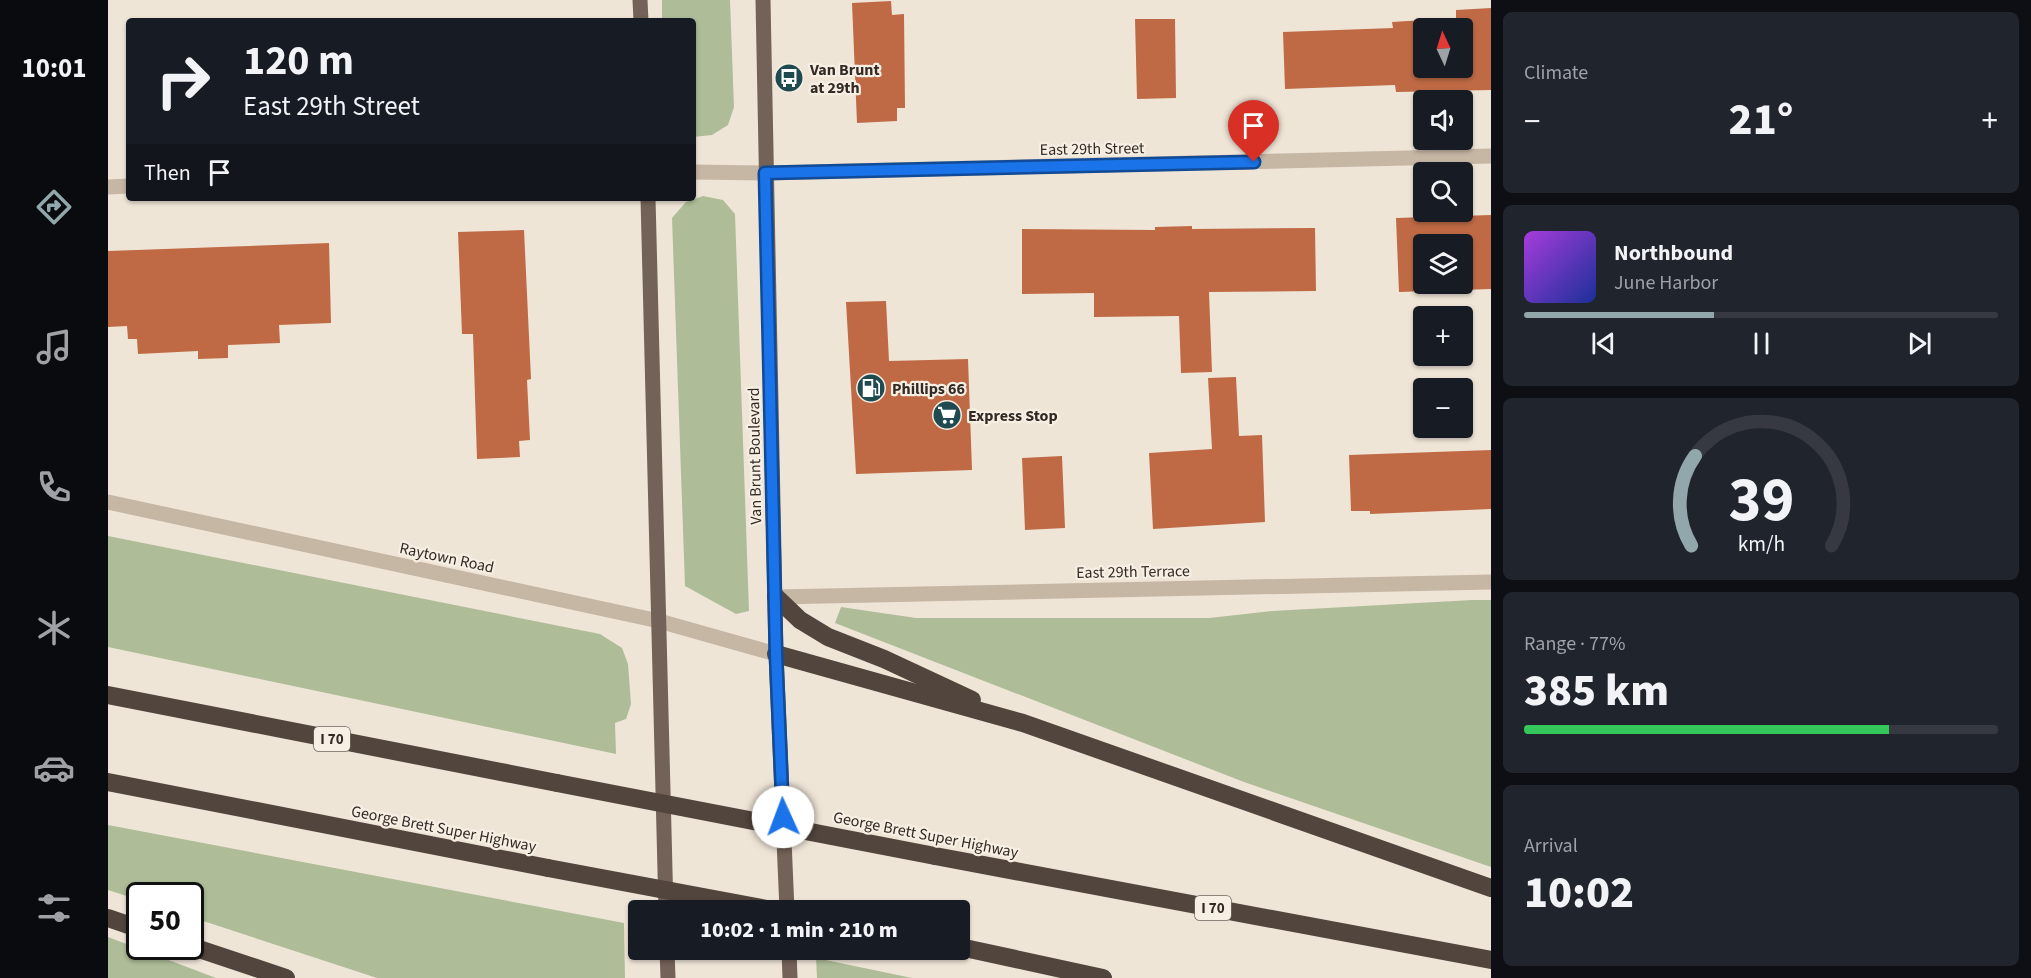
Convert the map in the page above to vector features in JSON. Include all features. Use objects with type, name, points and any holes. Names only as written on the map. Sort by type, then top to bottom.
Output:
[{"type":"highway","points":[[776,597],[800,620],[828,637],[884,659],[1023,723]]},
{"type":"highway","points":[[776,654],[1023,723],[1491,888]]},
{"type":"highway","name":"George Brett Super Highway","points":[[108,695],[935,856],[1491,960]]},
{"type":"highway","name":"George Brett Super Highway","points":[[108,782],[719,900]]},
{"type":"highway","points":[[108,918],[126,924]]},
{"type":"highway","points":[[970,949],[1103,978]]},
{"type":"highway","points":[[204,951],[286,978]]},
{"type":"main road","points":[[640,0],[641,18]]},
{"type":"main road","name":"Van Brunt Boulevard","points":[[763,0],[776,654],[787,900]]},
{"type":"main road","points":[[648,201],[666,900]]},
{"type":"main road","points":[[667,960],[668,978]]},
{"type":"main road","points":[[789,960],[790,978]]},
{"type":"street","name":"East 29th Street","points":[[696,172],[765,173],[1491,156]]},
{"type":"street","points":[[108,187],[126,186]]},
{"type":"street","name":"Raytown Road","points":[[108,502],[659,621],[776,654]]},
{"type":"street","name":"East 29th Terrace","points":[[776,597],[1491,582]]},
{"type":"green space","points":[[662,0],[730,0],[734,107],[728,125],[712,135],[696,137],[696,18],[662,18]]},
{"type":"green space","points":[[703,196],[723,200],[735,214],[749,611],[736,614],[685,586],[672,218],[686,202],[696,201],[696,198]]},
{"type":"green space","points":[[108,536],[600,634],[622,648],[628,664],[631,704],[626,719],[615,723],[616,754],[108,647]]},
{"type":"green space","points":[[1491,600],[1491,867],[1244,782],[835,623],[841,607],[916,618],[1209,618],[1272,611]]},
{"type":"green space","points":[[108,825],[624,923],[625,978],[377,978],[204,921],[204,882],[126,882],[126,896],[108,890]]},
{"type":"green space","points":[[108,937],[126,944],[126,960],[169,960],[216,978],[108,978]]},
{"type":"green space","points":[[816,960],[912,978],[817,978]]},
{"type":"building","points":[[891,1],[892,15],[904,14],[905,108],[897,108],[897,121],[857,123],[852,3]]},
{"type":"building","points":[[1491,8],[1491,90],[1396,92],[1395,85],[1285,89],[1283,32],[1393,28],[1392,22],[1413,21],[1413,78],[1473,78],[1473,18],[1456,18],[1456,10]]},
{"type":"building","points":[[1135,19],[1175,19],[1176,98],[1137,99]]},
{"type":"building","points":[[1491,215],[1491,289],[1473,290],[1473,234],[1413,234],[1413,292],[1399,292],[1396,218],[1413,217],[1413,222],[1473,222],[1473,216]]},
{"type":"building","points":[[1192,226],[1192,229],[1315,228],[1316,291],[1209,292],[1212,372],[1181,373],[1179,316],[1094,317],[1094,293],[1022,294],[1022,229],[1155,230],[1155,227]]},
{"type":"building","points":[[524,230],[531,379],[527,380],[530,440],[519,441],[520,457],[477,459],[473,334],[462,334],[458,232]]},
{"type":"building","points":[[329,243],[331,323],[279,325],[280,343],[228,345],[228,358],[198,359],[198,351],[138,354],[137,339],[128,339],[127,326],[108,327],[108,251]]},
{"type":"building","points":[[886,301],[889,361],[968,359],[972,470],[856,474],[846,302]]},
{"type":"building","points":[[1236,377],[1239,436],[1262,435],[1265,522],[1153,529],[1149,453],[1212,449],[1208,378]]},
{"type":"building","points":[[1491,450],[1491,509],[1370,514],[1370,511],[1351,511],[1349,455]]},
{"type":"building","points":[[1062,456],[1065,528],[1025,530],[1022,458]]},
{"type":"place","name":"Van Brunt at 29th","points":[[789,78]]},
{"type":"place","name":"Phillips 66","points":[[871,388]]},
{"type":"place","name":"Express Stop","points":[[947,415]]},
{"type":"route","points":[[783,817],[776,654],[765,173],[1254,162]]}]
